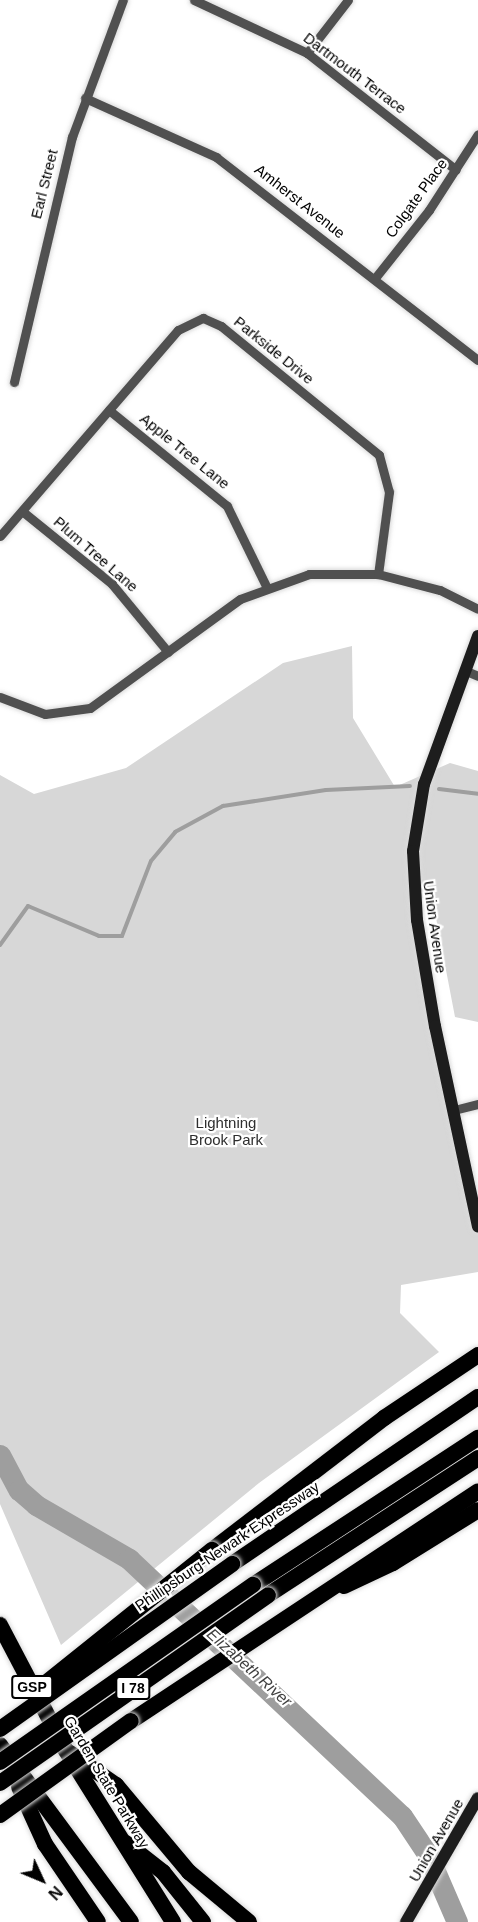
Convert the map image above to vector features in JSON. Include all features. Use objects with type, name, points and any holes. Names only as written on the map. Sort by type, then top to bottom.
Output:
[{"type":"highway","points":[[0,1726],[212,1550],[350,1443],[478,1355]]},
{"type":"highway","name":"Phillipsburg-Newark Expressway","points":[[0,1726],[232,1564],[478,1397]]},
{"type":"highway","name":"I 78","points":[[1,1752],[475,1440]]},
{"type":"highway","name":"I 78","points":[[0,1783],[268,1595],[476,1459]]},
{"type":"highway","name":"I 78","points":[[0,1815],[292,1611],[477,1492]]},
{"type":"highway","points":[[292,1611],[393,1563],[478,1510]]},
{"type":"highway","name":"Garden State Parkway","points":[[0,1625],[65,1749],[116,1835],[173,1922]]},
{"type":"highway","points":[[65,1749],[116,1785],[189,1872],[249,1922]]},
{"type":"highway","points":[[1,1752],[45,1844],[98,1922]]},
{"type":"highway","points":[[1,1752],[131,1922]]},
{"type":"highway","points":[[116,1835],[162,1872],[203,1922]]},
{"type":"street","name":"Earl Street","points":[[14,382],[85,98],[123,0]]},
{"type":"street","name":"Dartmouth Terrace","points":[[194,0],[307,53],[456,170]]},
{"type":"street","points":[[307,53],[348,0]]},
{"type":"street","name":"Amherst Avenue","points":[[85,98],[216,157],[478,360]]},
{"type":"street","name":"Colgate Place","points":[[375,278],[456,170],[478,134]]},
{"type":"street","name":"Parkside Drive","points":[[0,536],[184,324],[212,320],[379,455],[389,492],[378,574]]},
{"type":"street","name":"Apple Tree Lane","points":[[109,410],[227,506],[266,586]]},
{"type":"street","name":"Plum Tree Lane","points":[[22,511],[112,584],[168,652]]},
{"type":"street","points":[[0,697],[34,712],[76,713],[120,691],[212,617],[266,586],[309,574],[378,574],[440,590],[478,609]]},
{"type":"street","name":"Union Avenue","points":[[478,636],[425,779],[413,851],[417,920],[478,1226]]},
{"type":"street","points":[[464,670],[478,676]]},
{"type":"street","points":[[454,1110],[478,1104]]},
{"type":"street","name":"Union Avenue","points":[[406,1922],[478,1798]]},
{"type":"green space","name":"Lightning Brook Park","points":[[352,646],[353,718],[395,787],[450,763],[478,771],[478,1022],[455,1017],[432,897],[415,899],[478,1226],[478,1272],[401,1285],[400,1313],[439,1352],[259,1483],[61,1645],[0,1504],[0,775],[34,794],[126,768],[283,663]]},
{"type":"waterway","points":[[0,945],[28,906],[99,936],[122,936],[151,861],[175,832],[223,806],[326,790],[410,786]]},
{"type":"waterway","points":[[439,789],[478,794]]},
{"type":"waterway","name":"Elizabeth River","points":[[0,1455],[19,1490],[36,1505],[129,1559],[402,1816],[428,1855],[457,1922]]}]
